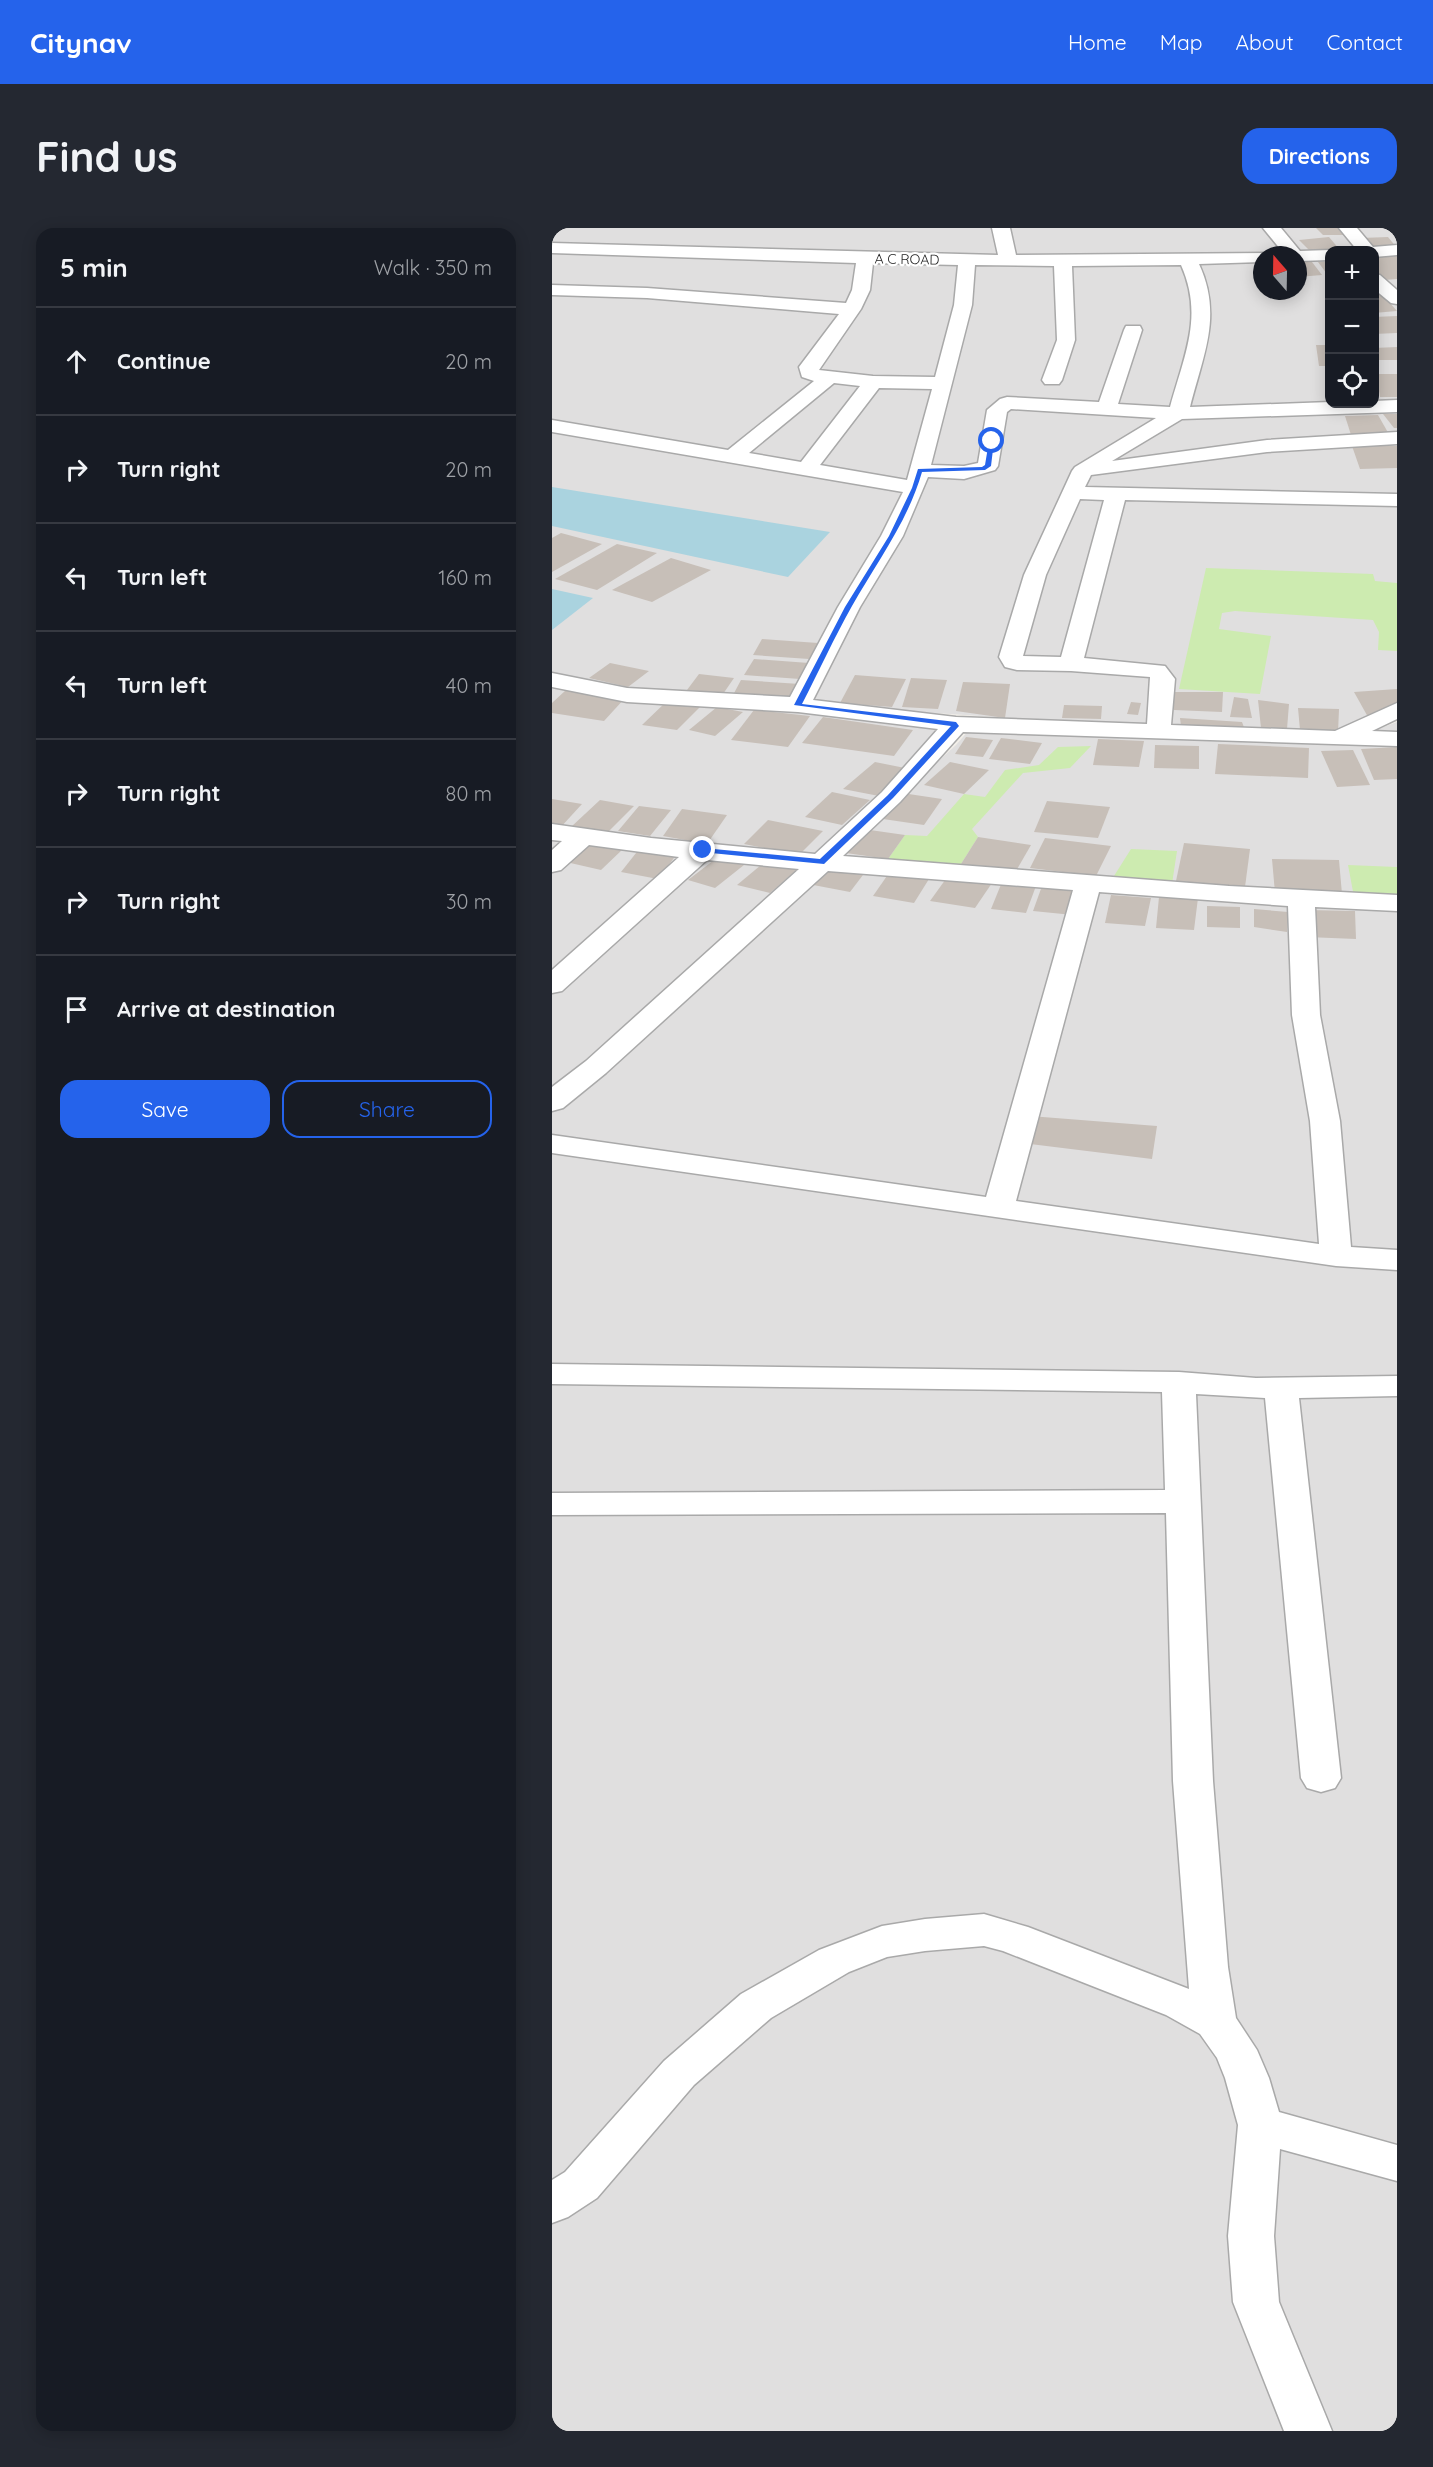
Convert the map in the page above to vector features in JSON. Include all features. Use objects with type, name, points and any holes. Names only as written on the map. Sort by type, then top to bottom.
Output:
[{"type":"street","points":[[1001,228],[1008,260]]},
{"type":"street","points":[[1272,228],[1288,246]]},
{"type":"street","points":[[1348,228],[1362,246]]},
{"type":"street","name":"A C ROAD","points":[[552,248],[967,261],[1188,260],[1253,257]]},
{"type":"street","points":[[1379,252],[1397,250]]},
{"type":"street","points":[[1307,255],[1325,255]]},
{"type":"street","points":[[865,258],[861,290],[852,309],[808,369],[813,375],[830,378],[873,382],[943,383]]},
{"type":"street","points":[[1052,380],[1066,340],[1063,260]]},
{"type":"street","points":[[1158,731],[1163,679],[1158,671],[1071,664],[1017,663],[1011,660],[1035,575],[1082,471],[1178,413],[1201,326],[1202,303],[1188,260]]},
{"type":"street","points":[[798,705],[849,607],[892,536],[917,479],[963,305],[967,261]]},
{"type":"street","points":[[1379,283],[1397,299]]},
{"type":"street","points":[[552,290],[647,293],[852,309]]},
{"type":"street","points":[[1107,408],[1133,330]]},
{"type":"street","points":[[733,456],[830,378]]},
{"type":"street","points":[[807,468],[873,382]]},
{"type":"street","points":[[552,426],[807,468],[917,479],[983,469],[988,466],[997,410],[1007,403],[1178,413],[1397,406]]},
{"type":"street","points":[[1082,471],[1277,445],[1397,438]]},
{"type":"street","points":[[1071,494],[1397,500]]},
{"type":"street","points":[[1071,664],[1116,495]]},
{"type":"street","points":[[552,680],[627,694],[798,705],[956,724],[1397,739]]},
{"type":"street","points":[[1339,738],[1397,710]]},
{"type":"street","points":[[552,1102],[596,1066],[891,797],[956,724]]},
{"type":"street","points":[[552,832],[821,862],[1300,899],[1397,903]]},
{"type":"street","points":[[552,864],[583,837]]},
{"type":"street","points":[[552,985],[703,850]]},
{"type":"street","points":[[998,1209],[1088,883]]},
{"type":"street","points":[[1300,899],[1306,1015],[1325,1121],[1336,1256]]},
{"type":"street","points":[[552,1144],[1336,1256],[1397,1260]]},
{"type":"street","points":[[552,1374],[1179,1382],[1281,1387],[1397,1386]]},
{"type":"street","points":[[1179,1382],[1193,1781],[1207,1967],[1215,2022]]},
{"type":"street","points":[[1281,1387],[1321,1778]]},
{"type":"street","points":[[552,1504],[1183,1501]]},
{"type":"street","points":[[552,2204],[580,2185],[679,2073],[756,2006],[834,1960],[882,1942],[925,1935],[984,1930],[1013,1938],[1181,2003],[1215,2022],[1235,2050],[1260,2125],[1251,2236],[1256,2302],[1308,2431]]},
{"type":"street","points":[[1260,2125],[1397,2163]]},
{"type":"shaded area","points":[[552,228],[1397,228],[1397,719],[1362,735],[1397,722],[1397,904],[831,858],[956,745],[976,722],[1145,727],[724,699],[973,719],[823,860],[1397,907],[1397,2431],[552,2431]]},
{"type":"green space","points":[[1206,568],[1373,574],[1375,581],[1397,583],[1397,651],[1378,650],[1379,632],[1373,620],[1235,611],[1222,613],[1219,629],[1271,636],[1260,694],[1179,689]]},
{"type":"green space","points":[[1091,746],[1070,768],[1023,773],[972,829],[978,837],[961,864],[888,859],[905,835],[927,836],[964,794],[985,797],[1005,770],[1039,765],[1058,747]]},
{"type":"green space","points":[[1131,849],[1177,851],[1172,884],[1114,876]]},
{"type":"green space","points":[[1348,865],[1397,867],[1397,898],[1354,897]]},
{"type":"water","points":[[552,487],[830,532],[788,577],[552,526]]},
{"type":"water","points":[[552,589],[593,598],[552,630]]},
{"type":"building","points":[[1316,228],[1344,228],[1349,235],[1323,235]]},
{"type":"building","points":[[1329,237],[1337,246],[1325,246],[1325,252],[1313,254],[1299,240]]},
{"type":"building","points":[[1388,237],[1397,248],[1379,250],[1379,246],[1369,246],[1361,238]]},
{"type":"building","points":[[1397,255],[1397,279],[1384,280],[1379,276],[1379,257]]},
{"type":"building","points":[[1307,262],[1312,262],[1322,275],[1307,276]]},
{"type":"building","points":[[1318,262],[1325,262],[1325,271]]},
{"type":"building","points":[[1379,295],[1383,295],[1397,311],[1379,313]]},
{"type":"building","points":[[1397,316],[1397,333],[1379,334],[1379,317]]},
{"type":"building","points":[[1316,345],[1325,345],[1325,366],[1319,366]]},
{"type":"building","points":[[1397,347],[1397,360],[1379,360],[1379,348]]},
{"type":"building","points":[[1379,374],[1397,374],[1397,397],[1380,397]]},
{"type":"building","points":[[1383,414],[1397,414],[1397,428],[1394,428]]},
{"type":"building","points":[[1378,415],[1390,436],[1352,438],[1345,416]]},
{"type":"building","points":[[1352,446],[1397,446],[1397,468],[1360,469]]},
{"type":"building","points":[[561,533],[602,544],[552,572],[552,538]]},
{"type":"building","points":[[617,544],[657,553],[597,590],[555,579]]},
{"type":"building","points":[[671,558],[711,570],[652,602],[612,590]]},
{"type":"building","points":[[762,639],[818,643],[809,659],[753,655]]},
{"type":"building","points":[[754,659],[809,663],[800,679],[744,675]]},
{"type":"building","points":[[610,663],[649,671],[628,687],[589,678]]},
{"type":"building","points":[[699,674],[734,678],[723,694],[687,690]]},
{"type":"building","points":[[855,675],[906,679],[892,707],[840,703]]},
{"type":"building","points":[[911,678],[947,680],[938,709],[902,707]]},
{"type":"building","points":[[741,680],[800,684],[792,700],[733,695]]},
{"type":"building","points":[[963,682],[1010,684],[1005,718],[956,711]]},
{"type":"building","points":[[1397,689],[1397,707],[1368,717],[1354,692]]},
{"type":"building","points":[[566,690],[625,698],[604,721],[552,713],[552,703]]},
{"type":"building","points":[[1171,692],[1223,692],[1222,712],[1174,710]]},
{"type":"building","points":[[1234,697],[1248,699],[1252,718],[1230,717]]},
{"type":"building","points":[[1258,700],[1289,704],[1287,729],[1261,728]]},
{"type":"building","points":[[667,701],[701,706],[677,730],[642,725]]},
{"type":"building","points":[[1131,702],[1141,703],[1138,715],[1127,714]]},
{"type":"building","points":[[1064,705],[1102,706],[1101,719],[1062,718]]},
{"type":"building","points":[[717,707],[743,712],[715,736],[689,730]]},
{"type":"building","points":[[1298,708],[1339,709],[1338,733],[1300,730]]},
{"type":"building","points":[[754,710],[810,716],[788,747],[731,740]]},
{"type":"building","points":[[823,717],[913,730],[894,756],[802,743]]},
{"type":"building","points":[[1180,718],[1242,722],[1245,730],[1181,726]]},
{"type":"building","points":[[966,737],[993,740],[983,757],[955,754]]},
{"type":"building","points":[[1001,738],[1042,743],[1030,764],[989,759]]},
{"type":"building","points":[[1098,739],[1144,741],[1139,767],[1093,765]]},
{"type":"building","points":[[1218,744],[1309,748],[1308,778],[1215,774]]},
{"type":"building","points":[[1155,745],[1199,746],[1199,769],[1154,768]]},
{"type":"building","points":[[1397,747],[1397,779],[1374,780],[1361,749]]},
{"type":"building","points":[[1353,750],[1370,785],[1337,787],[1321,751]]},
{"type":"building","points":[[875,762],[905,768],[879,796],[843,789]]},
{"type":"building","points":[[950,762],[989,770],[964,794],[924,785]]},
{"type":"building","points":[[832,792],[870,800],[842,825],[805,817]]},
{"type":"building","points":[[902,793],[942,799],[924,825],[883,819]]},
{"type":"building","points":[[552,799],[582,804],[560,828],[552,826]]},
{"type":"building","points":[[600,800],[634,806],[606,834],[571,827]]},
{"type":"building","points":[[1047,801],[1110,807],[1098,838],[1034,832]]},
{"type":"building","points":[[639,806],[671,810],[650,836],[618,831]]},
{"type":"building","points":[[682,809],[727,815],[707,844],[663,836]]},
{"type":"building","points":[[768,820],[823,831],[799,855],[744,844]]},
{"type":"building","points":[[863,829],[905,835],[888,859],[846,853]]},
{"type":"building","points":[[978,837],[1031,845],[1016,871],[961,864]]},
{"type":"building","points":[[1045,838],[1111,846],[1096,876],[1030,868]]},
{"type":"building","points":[[589,842],[623,849],[601,870],[566,862]]},
{"type":"building","points":[[1184,843],[1250,849],[1245,887],[1176,881]]},
{"type":"building","points":[[640,848],[677,854],[658,879],[621,872]]},
{"type":"building","points":[[718,857],[744,865],[715,888],[688,880]]},
{"type":"building","points":[[1272,859],[1339,860],[1342,894],[1275,893]]},
{"type":"building","points":[[767,860],[800,867],[770,893],[737,885]]},
{"type":"building","points":[[825,864],[866,871],[850,892],[808,884]]},
{"type":"building","points":[[889,873],[929,879],[914,903],[873,896]]},
{"type":"building","points":[[948,876],[992,883],[975,908],[930,901]]},
{"type":"building","points":[[1002,882],[1036,886],[1026,913],[991,909]]},
{"type":"building","points":[[1042,886],[1082,890],[1073,915],[1033,911]]},
{"type":"building","points":[[1111,895],[1151,898],[1145,926],[1105,923]]},
{"type":"building","points":[[1159,897],[1198,898],[1194,930],[1156,928]]},
{"type":"building","points":[[1207,906],[1240,907],[1240,928],[1207,927]]},
{"type":"building","points":[[1254,909],[1288,912],[1287,932],[1254,927]]},
{"type":"building","points":[[1307,910],[1355,911],[1356,939],[1307,937]]},
{"type":"building","points":[[1030,1116],[1157,1126],[1152,1159],[1022,1143]]},
{"type":"route","points":[[703,850],[821,862],[891,797],[956,724],[798,705],[849,607],[892,536],[915,488],[920,471],[983,469],[988,466],[992,441]]}]
